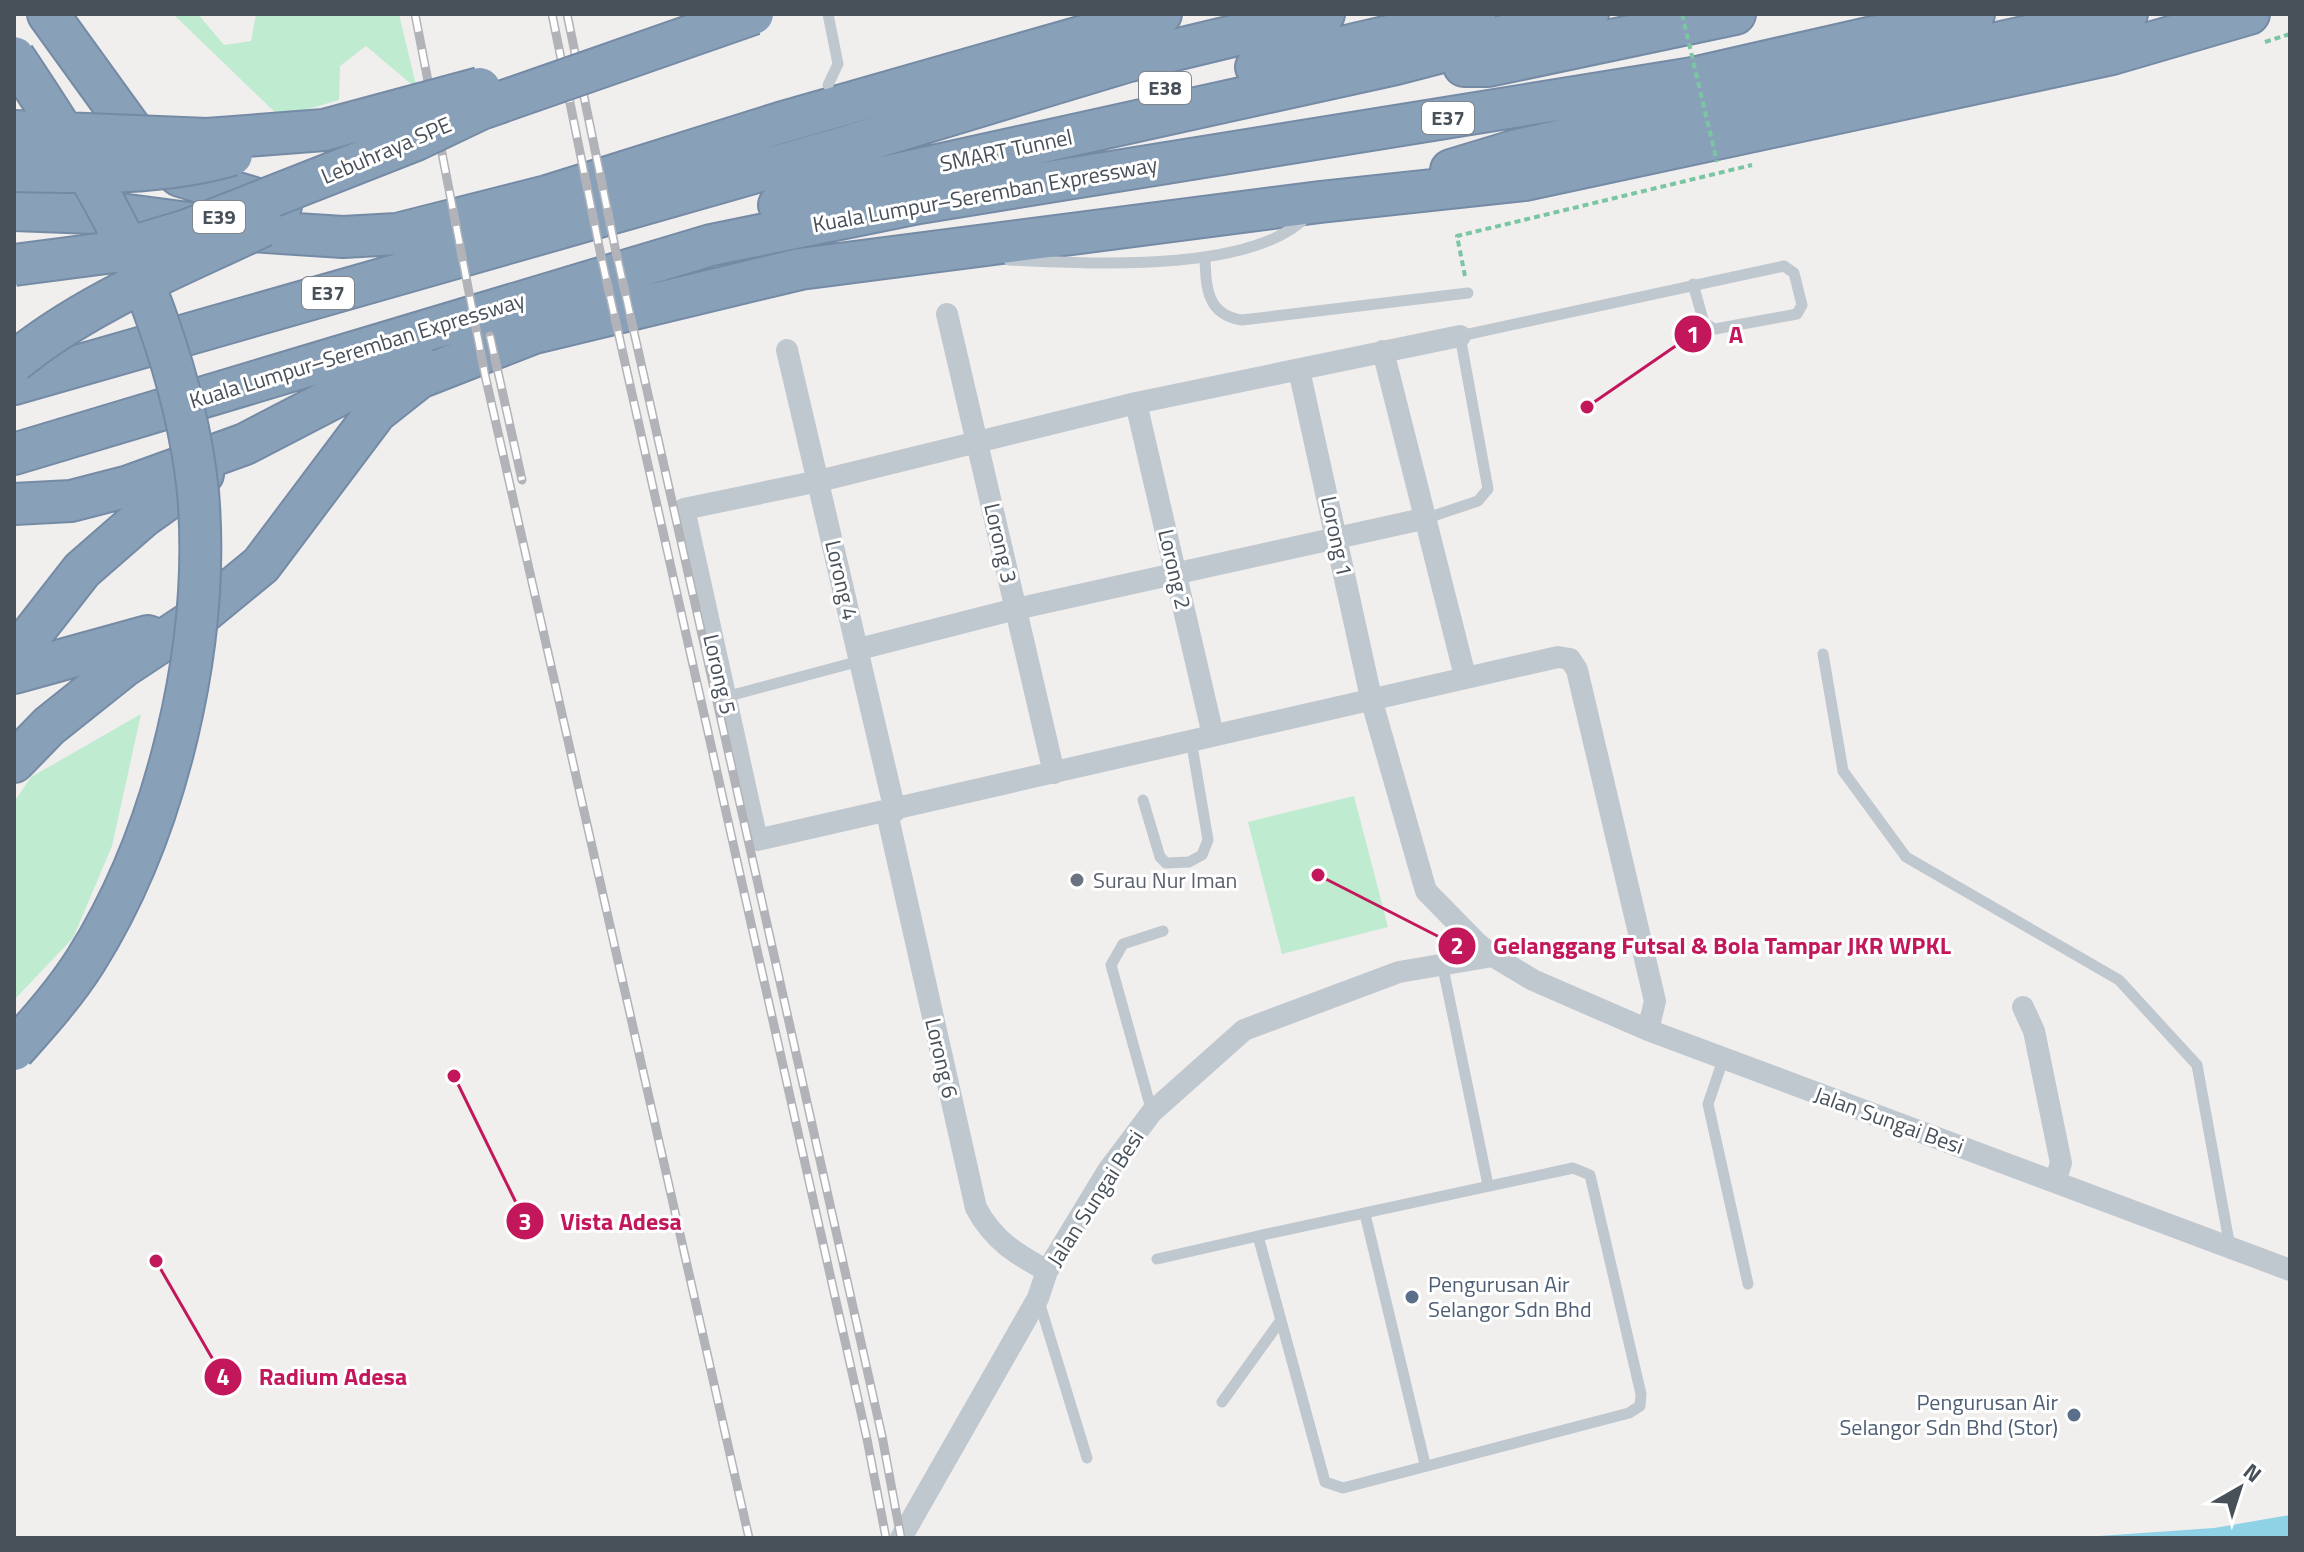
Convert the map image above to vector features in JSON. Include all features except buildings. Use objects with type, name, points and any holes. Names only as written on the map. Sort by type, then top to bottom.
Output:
[{"type":"highway","points":[[19,14],[113,143],[142,170],[198,205],[301,234]]},
{"type":"highway","points":[[48,14],[139,140],[180,176],[269,204],[333,217],[399,211],[1057,14]]},
{"type":"highway","name":"Lebuhraya SPE","points":[[14,131],[207,139],[324,130],[467,93],[694,14]]},
{"type":"highway","name":"Lebuhraya SPE","points":[[14,265],[114,252],[187,230],[416,140],[481,109],[753,14]]},
{"type":"highway","points":[[14,210],[120,214],[249,231],[397,234],[547,196],[780,123],[1161,14]]},
{"type":"highway","name":"E37","points":[[14,384],[844,147],[1129,61],[1324,14]]},
{"type":"highway","name":"SMART Tunnel","points":[[844,147],[1148,92],[1482,14]]},
{"type":"highway","name":"SMART Tunnel","points":[[628,270],[696,226],[874,179],[1396,64],[1588,14]]},
{"type":"highway","name":"SMART Tunnel","points":[[1396,64],[1488,66],[1735,14]]},
{"type":"highway","name":"Kuala Lumpur–Seremban Expressway","points":[[14,454],[711,245],[919,203],[1693,78],[1974,14]]},
{"type":"highway","points":[[1363,197],[1517,150],[2127,14]]},
{"type":"highway","points":[[14,762],[49,726],[123,667],[194,620],[261,565],[376,412],[419,378],[534,333],[835,263],[1320,202],[1525,180],[2112,54],[2249,14]]},
{"type":"highway","points":[[14,57],[90,179],[158,321],[189,431],[198,493],[199,555],[190,669],[167,777],[140,854],[117,906],[85,963],[14,1050]]},
{"type":"highway","points":[[14,171],[90,173],[197,165],[324,130]]},
{"type":"highway","points":[[14,362],[44,338],[112,298],[295,211],[416,140]]},
{"type":"highway","points":[[14,504],[71,501],[129,486],[245,444],[349,390],[407,366],[672,278],[711,245]]},
{"type":"highway","points":[[23,644],[82,570],[144,516],[245,444]]},
{"type":"highway","points":[[14,673],[113,648],[194,620]]},
{"type":"street","name":"Lorong 3","points":[[947,314],[1054,773]]},
{"type":"street","points":[[819,481],[1136,403],[1460,336]]},
{"type":"street","name":"Lorong 4","points":[[787,350],[859,655],[891,812]]},
{"type":"street","points":[[1383,351],[1465,676]]},
{"type":"street","name":"Lorong 1","points":[[1299,370],[1372,702]]},
{"type":"street","name":"Lorong 2","points":[[1136,403],[1176,573],[1202,737]]},
{"type":"street","name":"Lorong 5","points":[[819,481],[684,509],[757,840],[891,812]]},
{"type":"street","points":[[859,655],[1016,609],[1427,518]]},
{"type":"street","points":[[891,812],[1202,737],[1372,702],[1465,676],[1558,657],[1570,659],[1577,670],[1655,1001],[1648,1030]]},
{"type":"street","name":"Jalan Sungai Besi","points":[[1372,702],[1426,891],[1493,956],[1533,980],[1723,1060],[2290,1270]]},
{"type":"street","name":"Lorong 6","points":[[891,812],[976,1208],[988,1230],[1006,1248],[1047,1271]]},
{"type":"street","name":"Jalan Sungai Besi","points":[[903,1537],[1038,1298],[1047,1271],[1109,1169],[1152,1112],[1244,1030],[1399,972],[1443,968],[1493,956]]},
{"type":"street","points":[[2023,1007],[2034,1031],[2061,1163],[2055,1182]]},
{"type":"lane","points":[[828,14],[838,64],[828,85]]},
{"type":"lane","points":[[1002,259],[1076,263],[1205,258],[1281,234],[1300,224],[1320,202]]},
{"type":"lane","points":[[1205,258],[1206,292],[1210,301],[1229,318],[1242,320],[1468,293]]},
{"type":"lane","points":[[835,263],[898,267],[958,263]]},
{"type":"lane","points":[[1427,518],[1478,501],[1488,489],[1460,336],[1693,284],[1784,266],[1794,273],[1802,305],[1797,314],[1715,329],[1704,323],[1693,284]]},
{"type":"lane","points":[[1823,654],[1843,771],[1906,857],[2119,980],[2197,1065],[2230,1247]]},
{"type":"lane","points":[[725,697],[859,655]]},
{"type":"lane","points":[[1143,800],[1160,857],[1166,863],[1189,862],[1202,855],[1208,840],[1202,737]]},
{"type":"lane","points":[[1152,1112],[1111,965],[1123,944],[1163,931]]},
{"type":"lane","points":[[1443,968],[1488,1185]]},
{"type":"lane","points":[[1723,1060],[1708,1104],[1748,1284]]},
{"type":"lane","points":[[1157,1259],[1258,1236],[1365,1214],[1488,1185],[1573,1168],[1590,1175],[1641,1394],[1640,1406],[1629,1413],[1425,1464],[1343,1488],[1325,1482],[1258,1236]]},
{"type":"lane","points":[[1365,1214],[1425,1464]]},
{"type":"lane","points":[[1038,1298],[1087,1458]]},
{"type":"lane","points":[[1222,1402],[1281,1320]]},
{"type":"path","points":[[1682,14],[1717,162]]},
{"type":"green space","points":[[173,14],[198,14],[224,45],[251,41],[256,14],[399,14],[417,89],[366,46],[340,66],[339,100],[280,117]]},
{"type":"green space","points":[[141,714],[112,846],[73,938],[14,1000],[14,802],[31,777]]},
{"type":"green space","points":[[1354,796],[1388,927],[1282,954],[1248,822]]},
{"type":"water","points":[[2290,1515],[2290,1538],[2070,1538],[2214,1528]]},
{"type":"railway","points":[[415,14],[485,375],[749,1538]]},
{"type":"railway","points":[[552,14],[601,256],[867,1439],[886,1538]]},
{"type":"railway","points":[[567,14],[616,252],[882,1436],[901,1538]]},
{"type":"railway","points":[[490,336],[522,480]]},
{"type":"place","name":"A","points":[[1587,407]]},
{"type":"place","name":"Gelanggang Futsal & Bola Tampar JKR WPKL","points":[[1318,875]]},
{"type":"place","name":"Surau Nur Iman","points":[[1077,880]]},
{"type":"place","name":"Vista Adesa","points":[[454,1076]]},
{"type":"place","name":"Radium Adesa","points":[[156,1261]]},
{"type":"place","name":"Pengurusan Air Selangor Sdn Bhd","points":[[1412,1297]]},
{"type":"place","name":"Pengurusan Air Selangor Sdn Bhd (Stor)","points":[[2074,1415]]}]
